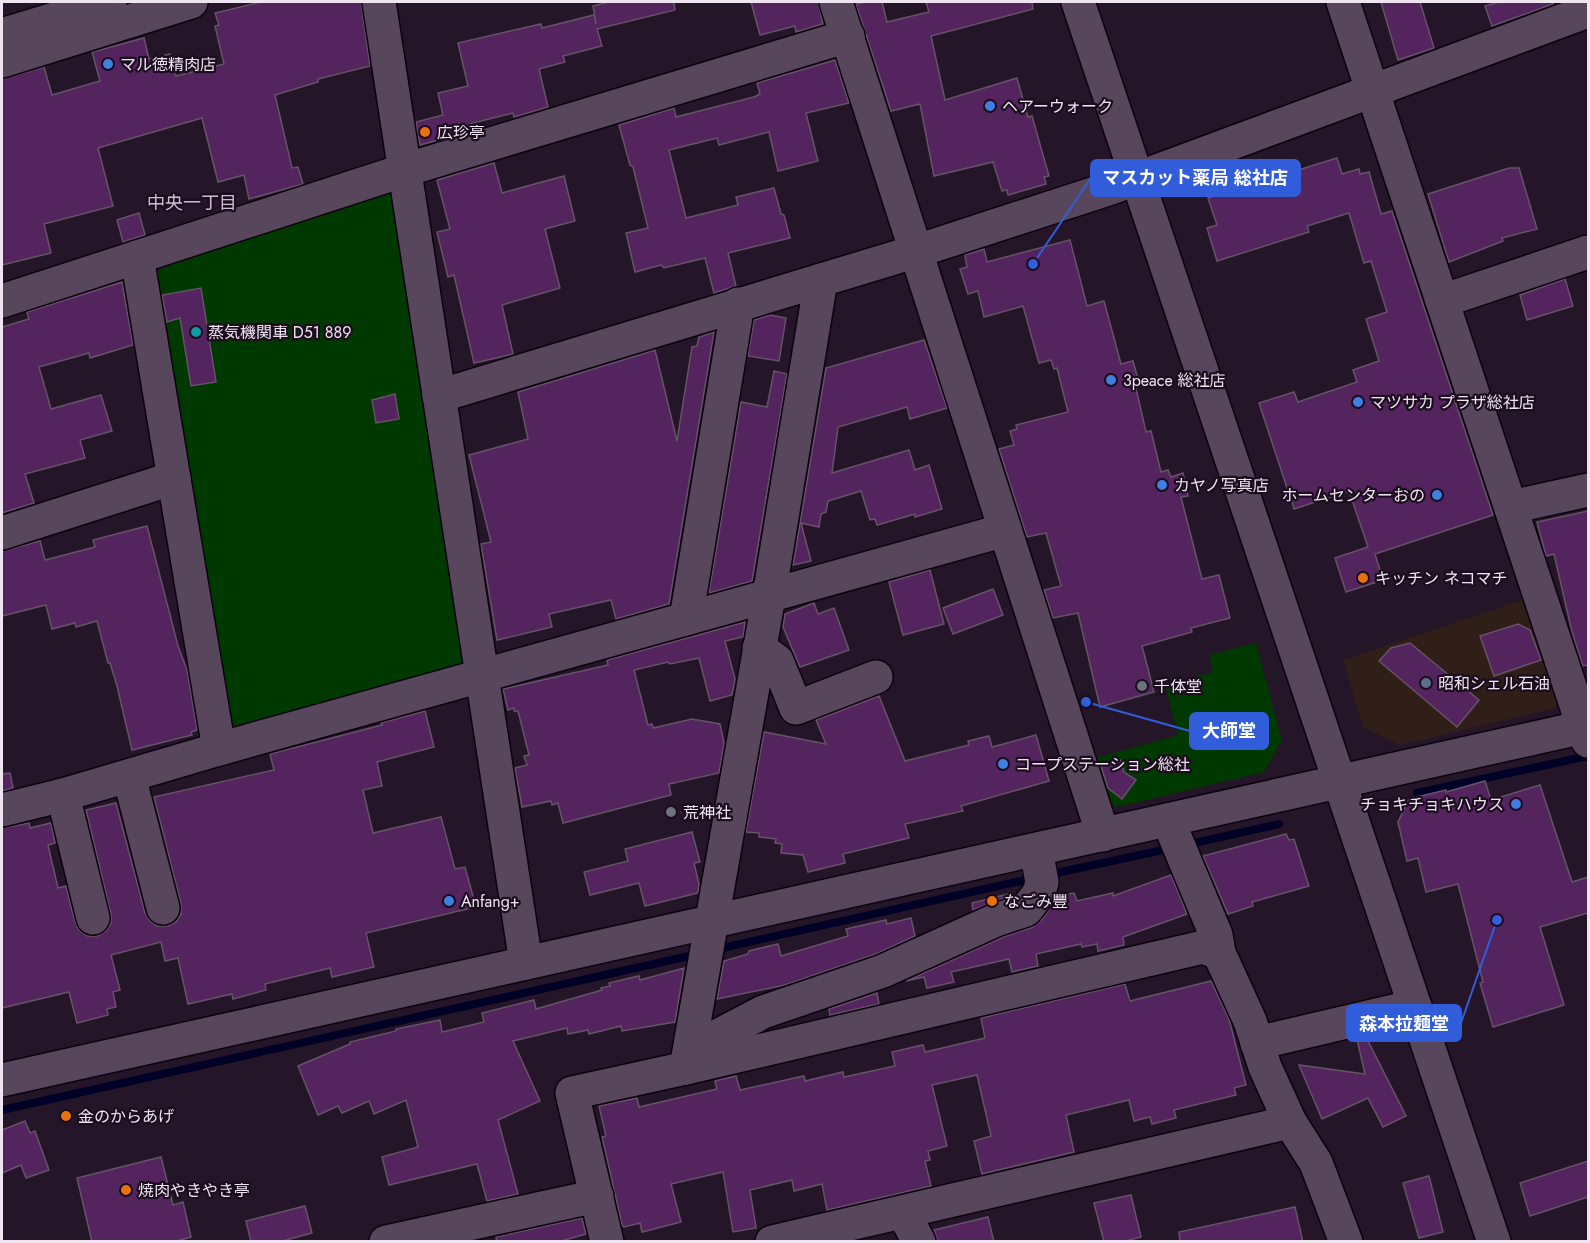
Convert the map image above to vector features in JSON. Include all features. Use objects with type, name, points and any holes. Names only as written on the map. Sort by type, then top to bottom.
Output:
[{"type":"street","points":[[2,35],[110,2]]},
{"type":"street","points":[[2,61],[191,2]]},
{"type":"street","points":[[379,2],[526,963]]},
{"type":"street","points":[[837,2],[1103,835]]},
{"type":"street","points":[[1078,2],[1494,1242]]},
{"type":"street","points":[[2,1080],[526,963],[709,942],[1040,868],[1103,835],[1175,838],[1339,782],[1587,732],[1343,2]]},
{"type":"street","points":[[439,396],[917,251],[1137,179],[1588,11]]},
{"type":"street","points":[[2,301],[405,170],[848,36]]},
{"type":"street","points":[[1442,301],[1588,252]]},
{"type":"street","points":[[137,257],[219,749]]},
{"type":"street","points":[[686,1068],[770,596],[821,280]]},
{"type":"street","points":[[686,619],[738,304]]},
{"type":"street","points":[[2,533],[174,478]]},
{"type":"street","points":[[1511,507],[1588,490]]},
{"type":"street","points":[[2,810],[63,795],[219,749],[1005,530]]},
{"type":"street","points":[[759,648],[777,661],[796,708],[876,677]]},
{"type":"street","points":[[129,776],[163,908]]},
{"type":"street","points":[[63,795],[93,918]]},
{"type":"street","points":[[1175,838],[1216,935],[1220,953],[1250,1021],[1265,1067],[1290,1122],[1316,1163],[1346,1242]]},
{"type":"street","points":[[686,1068],[708,1041],[763,1012],[883,971],[996,920],[1026,910],[1039,893],[1040,868]]},
{"type":"street","points":[[607,1242],[572,1093],[1203,947],[1220,953]]},
{"type":"street","points":[[1257,1043],[1415,1006]]},
{"type":"street","points":[[772,1242],[1290,1122]]},
{"type":"street","points":[[386,1242],[597,1196]]},
{"type":"street","points":[[903,1212],[919,1242]]},
{"type":"shaded area","points":[[1531,597],[1562,698],[1555,708],[1400,745],[1363,727],[1343,660]]},
{"type":"green space","points":[[389,193],[396,198],[470,655],[460,669],[232,727],[155,276],[168,262]]},
{"type":"green space","points":[[1256,643],[1282,740],[1264,772],[1117,807],[1103,798],[1092,759],[1178,735],[1165,685],[1213,672],[1209,655]]},
{"type":"building","points":[[261,2],[361,2],[370,66],[318,79],[318,82],[275,95],[292,168],[298,167],[303,184],[249,199],[244,175],[218,182],[202,118],[98,148],[113,206],[44,224],[51,253],[2,265],[2,79],[44,67],[52,95],[100,81],[92,52],[144,38],[149,59],[170,54],[176,76],[224,64],[215,26],[219,25],[215,13]]},
{"type":"building","points":[[609,2],[674,2],[675,10],[597,29],[602,46],[563,56],[565,62],[539,69],[548,107],[514,117],[513,113],[469,124],[471,131],[420,145],[416,122],[443,115],[438,93],[468,86],[458,43],[541,24],[542,28],[594,15],[596,24],[593,6]]},
{"type":"building","points":[[751,2],[818,2],[823,24],[796,32],[795,26],[760,35]]},
{"type":"building","points":[[882,2],[887,22],[929,12],[926,2],[1032,2],[1033,9],[931,36],[945,100],[1017,78],[1028,117],[1032,116],[1049,176],[1044,177],[1046,184],[1008,195],[1007,190],[1002,191],[993,162],[934,176],[920,104],[891,111],[856,4]]},
{"type":"building","points":[[1381,2],[1420,2],[1434,48],[1398,60]]},
{"type":"building","points":[[1499,2],[1553,2],[1553,4],[1492,26],[1485,6]]},
{"type":"building","points":[[835,60],[849,103],[806,113],[818,161],[778,171],[769,132],[719,145],[717,138],[669,150],[686,218],[738,205],[736,197],[774,188],[790,238],[728,253],[736,286],[714,293],[705,258],[635,272],[626,233],[648,228],[633,167],[630,165],[619,125],[674,108],[676,117],[754,97],[760,94],[757,83]]},
{"type":"building","points":[[1337,158],[1342,174],[1359,169],[1360,174],[1369,172],[1381,214],[1392,211],[1493,515],[1375,554],[1383,580],[1346,592],[1335,558],[1368,547],[1349,491],[1294,509],[1259,403],[1294,392],[1298,402],[1357,382],[1353,370],[1379,361],[1366,319],[1387,312],[1371,261],[1364,263],[1349,213],[1307,226],[1309,232],[1217,261],[1207,228],[1217,225],[1208,198]]},
{"type":"building","points":[[494,163],[502,193],[564,176],[575,221],[545,229],[560,288],[502,305],[513,354],[474,363],[454,275],[448,277],[437,232],[450,229],[437,180]]},
{"type":"building","points":[[1509,168],[1519,168],[1537,229],[1502,238],[1503,241],[1449,262],[1428,194]]},
{"type":"building","points":[[139,213],[145,235],[123,242],[117,220]]},
{"type":"building","points":[[1070,240],[1087,306],[1104,301],[1121,364],[1133,361],[1139,383],[1135,384],[1146,432],[1151,431],[1161,472],[1168,470],[1171,477],[1183,473],[1188,496],[1181,497],[1202,579],[1219,575],[1230,618],[1191,628],[1192,632],[1142,646],[1154,692],[1100,707],[1078,613],[1053,618],[1044,590],[1061,586],[1046,533],[1027,537],[999,449],[1014,445],[1010,431],[1017,429],[1016,425],[1068,412],[1057,368],[1054,369],[1051,360],[1039,363],[1023,306],[984,317],[978,291],[968,294],[960,269],[967,267],[965,255],[984,249],[987,262]]},
{"type":"building","points":[[1565,279],[1573,306],[1527,320],[1520,295]]},
{"type":"building","points":[[122,282],[133,345],[90,358],[89,353],[39,367],[51,409],[101,395],[112,431],[80,440],[85,458],[25,474],[34,503],[2,513],[2,327],[29,319],[27,312]]},
{"type":"building","points":[[201,288],[216,382],[191,386],[180,318],[167,322],[162,295]]},
{"type":"building","points":[[770,315],[786,318],[779,361],[748,356],[754,320]]},
{"type":"building","points":[[714,332],[669,604],[616,619],[611,600],[549,614],[552,627],[497,640],[481,544],[491,542],[469,455],[528,439],[518,392],[655,350],[677,441],[692,347],[697,346],[699,337]]},
{"type":"building","points":[[924,340],[947,408],[910,419],[907,407],[838,427],[832,473],[909,450],[915,470],[929,465],[942,509],[877,525],[875,519],[870,520],[861,491],[828,501],[826,512],[821,514],[819,527],[801,523],[811,561],[793,565],[826,368]]},
{"type":"building","points":[[774,371],[787,374],[752,581],[709,593],[741,402],[767,407]]},
{"type":"building","points":[[395,394],[399,419],[376,423],[372,400]]},
{"type":"building","points":[[1588,511],[1588,665],[1583,666],[1572,632],[1554,554],[1546,556],[1537,522]]},
{"type":"building","points":[[147,526],[178,646],[187,670],[197,730],[191,732],[192,735],[132,750],[117,686],[110,663],[108,663],[97,621],[76,627],[75,623],[52,629],[46,605],[2,616],[2,551],[40,541],[45,560],[95,547],[93,540]]},
{"type":"building","points":[[930,570],[944,624],[903,635],[889,582]]},
{"type":"building","points":[[993,589],[1003,615],[953,634],[943,608]]},
{"type":"building","points":[[814,603],[818,614],[834,608],[849,650],[800,667],[783,627],[785,614]]},
{"type":"building","points":[[745,622],[743,637],[725,641],[735,679],[732,695],[710,701],[699,658],[634,670],[648,725],[652,724],[653,728],[692,719],[720,724],[724,743],[719,773],[669,784],[671,795],[563,823],[558,803],[552,805],[551,801],[522,807],[515,768],[527,765],[524,756],[529,755],[518,711],[514,711],[514,708],[508,710],[503,689],[608,665],[607,660]]},
{"type":"building","points":[[1518,624],[1530,630],[1541,660],[1494,676],[1480,636]]},
{"type":"building","points":[[1410,643],[1479,700],[1457,727],[1379,661],[1391,648]]},
{"type":"building","points":[[879,696],[905,761],[969,745],[968,741],[989,736],[992,747],[1036,735],[1049,781],[961,806],[963,811],[905,824],[909,838],[843,854],[845,863],[808,872],[803,855],[781,853],[782,844],[775,843],[776,839],[759,837],[759,833],[746,832],[764,732],[826,744],[816,720]]},
{"type":"building","points":[[425,711],[434,747],[377,762],[382,786],[363,790],[373,833],[441,817],[455,869],[465,867],[476,907],[366,933],[374,967],[332,977],[330,968],[265,984],[266,990],[233,999],[232,994],[188,1004],[178,958],[165,961],[161,942],[111,955],[120,990],[113,992],[116,1007],[107,1009],[108,1015],[77,1023],[69,992],[2,1008],[2,828],[29,823],[30,828],[51,823],[55,843],[48,845],[58,888],[66,886],[79,930],[87,936],[97,936],[106,931],[111,923],[111,914],[86,810],[116,803],[145,913],[157,926],[168,926],[176,922],[181,914],[181,904],[154,797],[274,770],[270,754],[382,725],[381,723]]},
{"type":"building","points":[[1121,760],[1124,772],[1136,780],[1122,799],[1108,788],[1101,766]]},
{"type":"building","points":[[10,773],[13,788],[2,791],[2,774]]},
{"type":"building","points":[[1485,781],[1491,800],[1540,785],[1572,882],[1588,877],[1588,913],[1540,927],[1564,1005],[1493,1027],[1480,983],[1483,982],[1458,884],[1426,892],[1418,858],[1407,861],[1398,822],[1409,799]]},
{"type":"building","points":[[692,832],[700,862],[694,863],[699,884],[698,893],[645,906],[639,883],[590,895],[584,872],[628,861],[625,849]]},
{"type":"building","points":[[1286,834],[1289,840],[1294,839],[1309,886],[1252,902],[1253,906],[1228,914],[1203,856]]},
{"type":"building","points":[[1171,875],[1187,914],[1123,937],[1124,945],[1098,951],[1097,944],[1082,947],[1081,944],[1036,954],[1038,966],[1012,972],[1009,959],[951,972],[954,982],[927,988],[924,977],[906,981],[1003,937],[1033,927],[1041,921],[1058,896],[1074,893],[1077,901],[1113,893],[1113,896]]},
{"type":"building","points":[[1012,893],[1012,895],[973,910],[972,903]]},
{"type":"building","points":[[911,918],[915,936],[876,954],[785,985],[717,999],[724,961],[748,954],[749,951],[778,944],[781,956],[848,936],[846,929],[886,920],[887,924]]},
{"type":"building","points":[[684,968],[675,1022],[622,1031],[621,1026],[589,1034],[588,1030],[568,1034],[567,1028],[513,1041],[540,1101],[498,1120],[518,1194],[487,1201],[477,1164],[389,1185],[382,1157],[418,1147],[406,1100],[374,1114],[369,1101],[342,1113],[338,1106],[318,1115],[298,1066],[350,1044],[350,1042],[396,1031],[396,1029],[440,1020],[442,1032],[484,1022],[482,1013],[534,1000],[536,1009],[602,990],[601,988],[610,986],[609,983],[639,976],[640,980]]},
{"type":"building","points":[[1211,981],[1229,1019],[1246,1085],[1234,1088],[1236,1095],[1174,1110],[1176,1118],[1152,1124],[1150,1117],[1134,1121],[1129,1100],[1066,1115],[1074,1152],[982,1174],[974,1141],[991,1136],[977,1075],[932,1085],[947,1146],[928,1151],[930,1160],[925,1161],[931,1186],[827,1210],[822,1184],[794,1191],[792,1180],[750,1190],[756,1228],[733,1232],[723,1172],[671,1184],[681,1222],[642,1232],[640,1223],[624,1227],[622,1225],[602,1137],[606,1136],[599,1106],[637,1098],[639,1107],[717,1089],[715,1081],[736,1076],[740,1090],[804,1076],[805,1081],[843,1072],[844,1077],[895,1066],[892,1052],[923,1045],[925,1052],[985,1038],[981,1018],[1125,984],[1130,1001]]},
{"type":"building","points":[[877,993],[879,1004],[830,1015],[829,1009]]},
{"type":"building","points":[[1366,1037],[1406,1116],[1383,1127],[1368,1098],[1322,1119],[1299,1065],[1365,1074],[1357,1039]]},
{"type":"building","points":[[25,1121],[30,1133],[35,1131],[49,1170],[26,1178],[21,1165],[2,1173],[2,1130]]},
{"type":"building","points":[[161,1157],[173,1205],[183,1202],[191,1237],[174,1242],[92,1242],[77,1178]]},
{"type":"building","points":[[1588,1161],[1588,1197],[1530,1216],[1520,1183]]},
{"type":"building","points":[[1429,1176],[1443,1232],[1419,1238],[1403,1183]]},
{"type":"building","points":[[1131,1195],[1141,1237],[1122,1242],[1104,1242],[1094,1203]]},
{"type":"building","points":[[305,1206],[312,1233],[279,1242],[251,1242],[246,1221]]},
{"type":"building","points":[[1295,1207],[1303,1242],[1180,1242],[1179,1232]]},
{"type":"building","points":[[988,1217],[994,1242],[938,1242],[934,1230]]},
{"type":"building","points":[[582,1218],[586,1234],[558,1242],[497,1242],[496,1237]]},
{"type":"waterway","points":[[1417,793],[1588,756]]},
{"type":"waterway","points":[[1185,845],[1279,824]]},
{"type":"waterway","points":[[1047,875],[1172,848]]},
{"type":"waterway","points":[[713,950],[1034,878]]},
{"type":"waterway","points":[[2,1110],[698,954]]},
{"type":"place","name":"マル徳精肉店","points":[[108,64]]},
{"type":"place","name":"ヘアーウォーク","points":[[990,106]]},
{"type":"place","name":"広珍亭","points":[[425,132]]},
{"type":"place","name":"マスカット薬局 総社店","points":[[1033,264]]},
{"type":"place","name":"蒸気機関車 D51 889","points":[[196,332]]},
{"type":"place","name":"3peace 総社店","points":[[1111,380]]},
{"type":"place","name":"マツサカ プラザ総社店","points":[[1358,402]]},
{"type":"place","name":"カヤノ写真店","points":[[1162,485]]},
{"type":"place","name":"ホームセンターおの","points":[[1437,495]]},
{"type":"place","name":"キッチン ネコマチ","points":[[1363,578]]},
{"type":"place","name":"昭和シェル石油","points":[[1426,683]]},
{"type":"place","name":"千体堂","points":[[1142,686]]},
{"type":"place","name":"大師堂","points":[[1086,702]]},
{"type":"place","name":"コープステーション総社","points":[[1003,764]]},
{"type":"place","name":"チョキチョキハウス","points":[[1516,804]]},
{"type":"place","name":"荒神社","points":[[671,812]]},
{"type":"place","name":"Anfang+","points":[[449,901]]},
{"type":"place","name":"なごみ豐","points":[[992,901]]},
{"type":"place","name":"森本拉麺堂","points":[[1497,920]]},
{"type":"place","name":"金のからあげ","points":[[66,1116]]},
{"type":"place","name":"焼肉やきやき亭","points":[[126,1190]]},
{"type":"district","name":"中央一丁目","points":[[192,203]]}]
